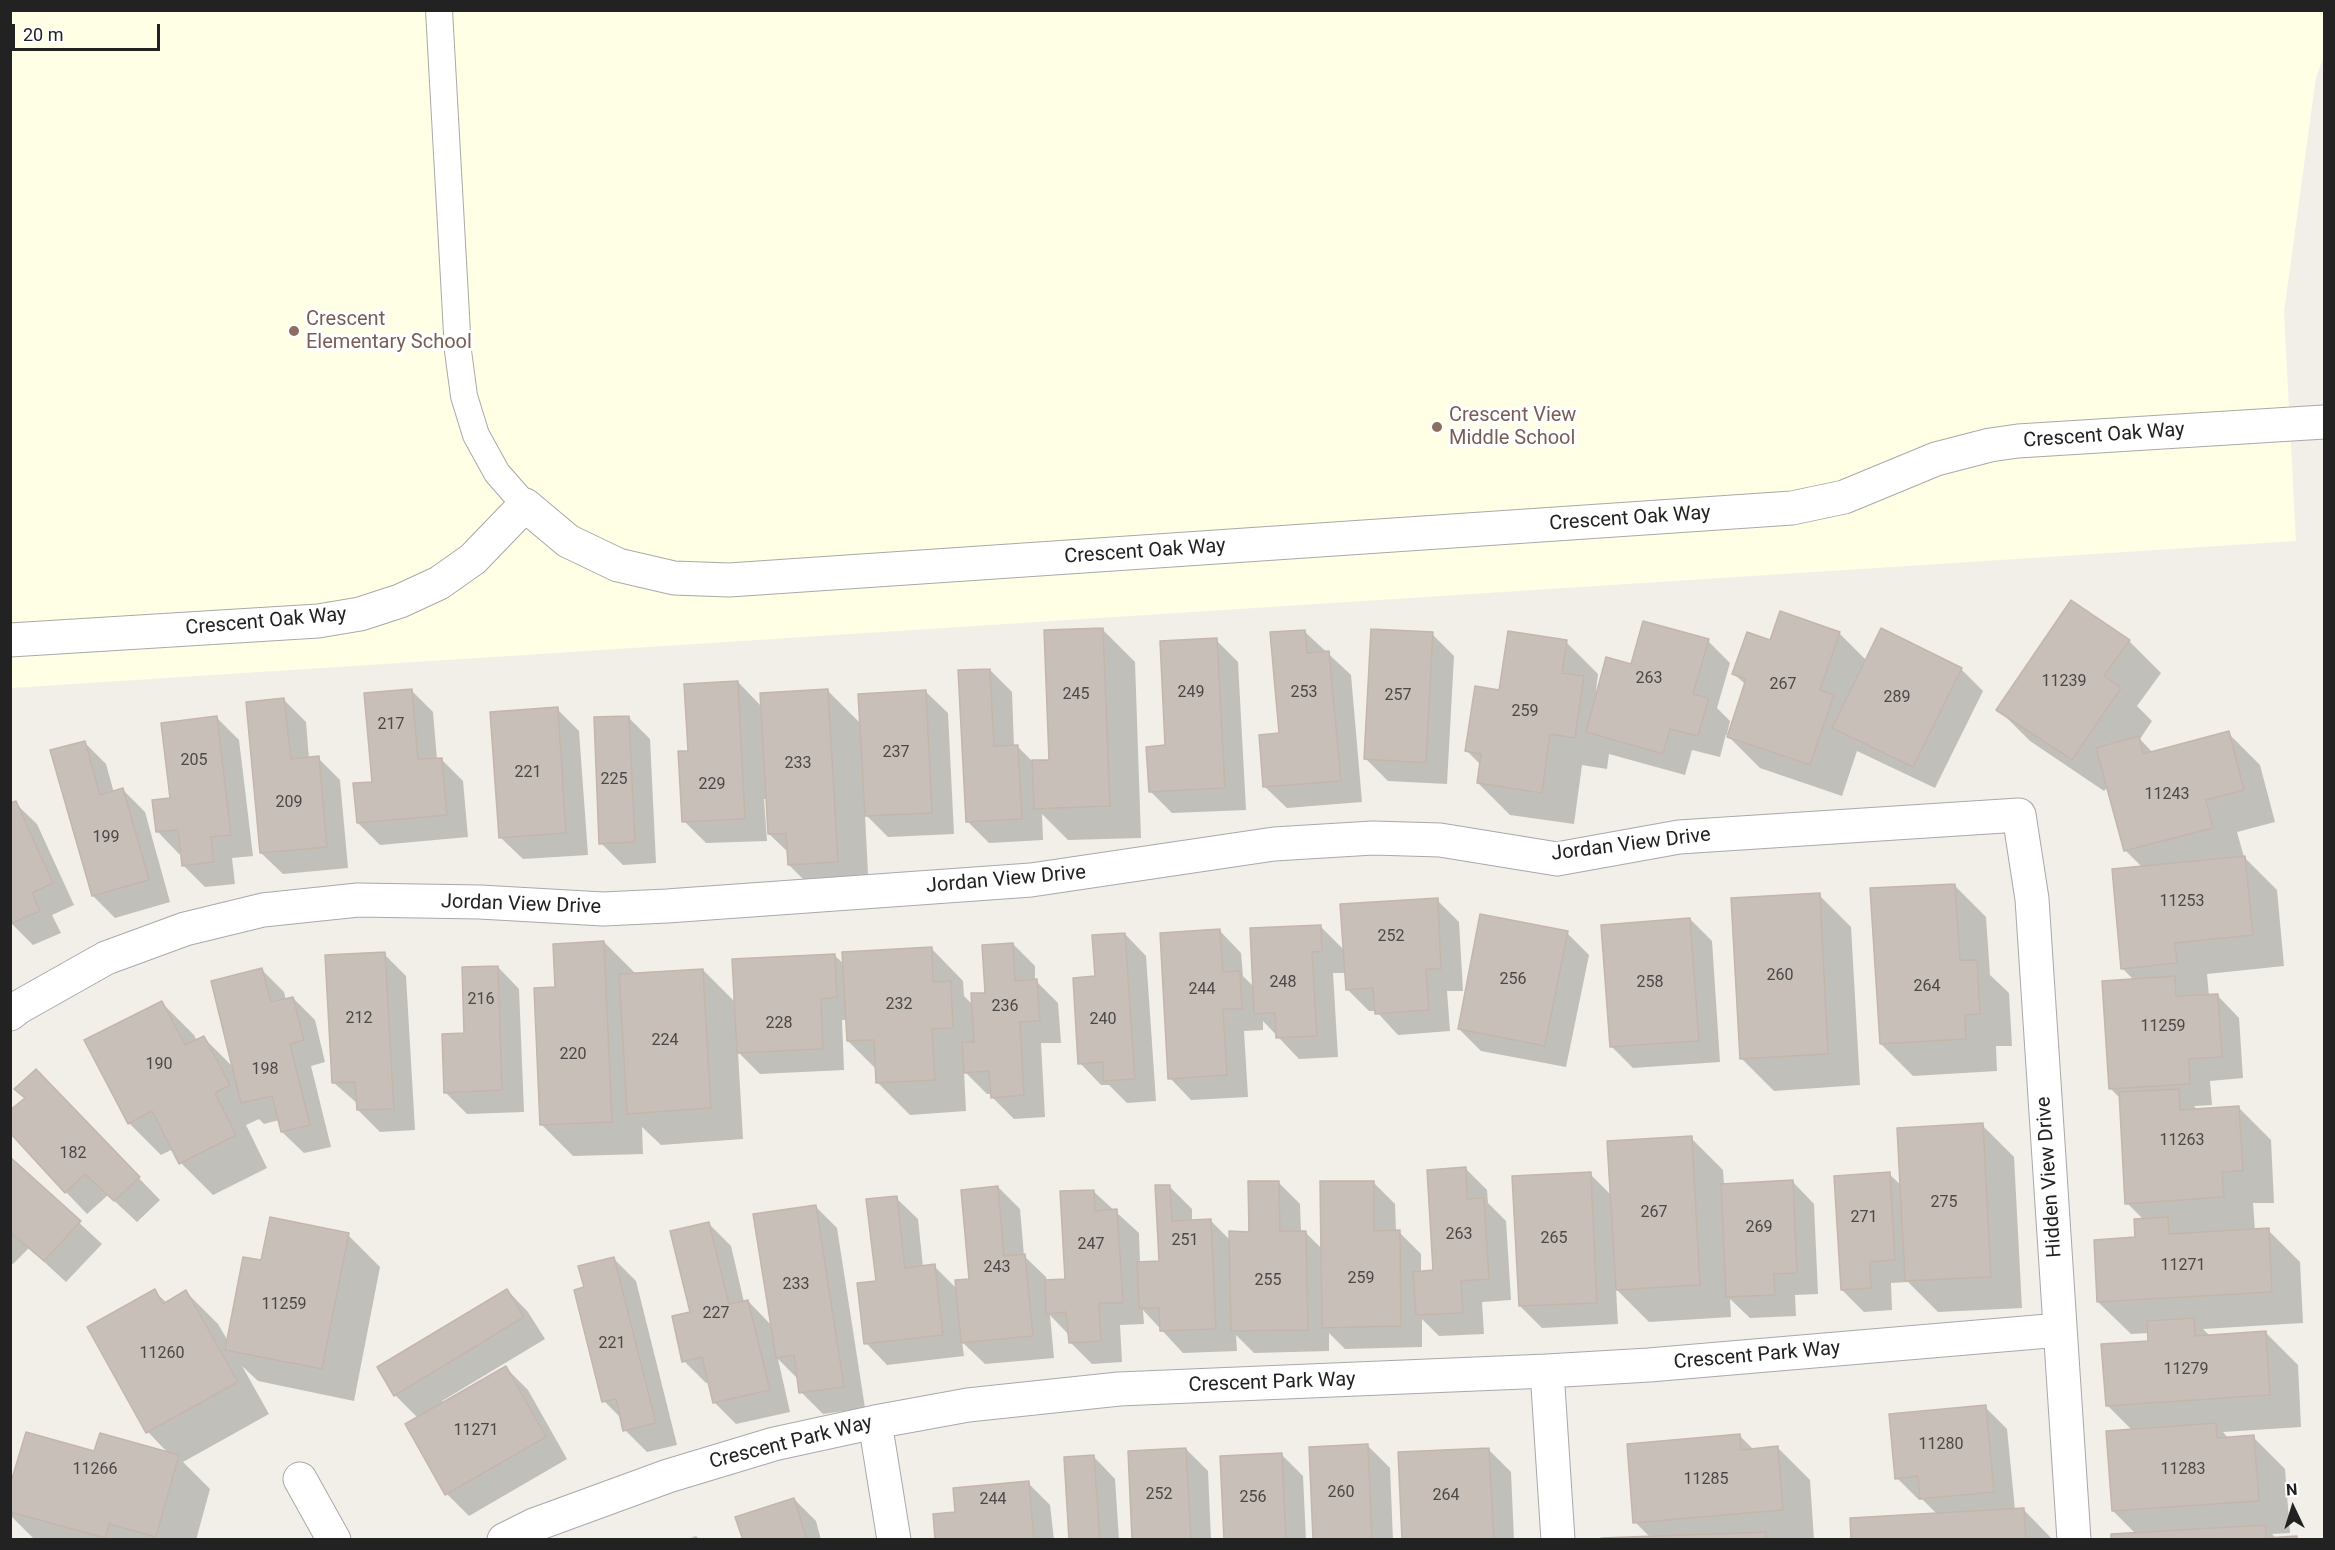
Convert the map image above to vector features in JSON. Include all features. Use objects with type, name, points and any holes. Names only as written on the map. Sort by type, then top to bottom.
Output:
[{"type":"street","name":"Crescent Oak Way","points":[[10,640],[318,621],[360,614],[400,601],[474,560],[525,505],[568,541],[618,565],[674,578],[729,580],[1792,508],[1844,497],[1936,459],[1990,445],[2018,441],[2325,422]]},
{"type":"street","name":"Jordan View Drive","points":[[10,1014],[106,958],[185,929],[263,910],[358,900],[480,902],[603,909],[667,906],[1030,880],[1274,844],[1373,838],[1440,840],[1557,859],[1679,837],[2019,815]]},
{"type":"street","name":"Hidden View Drive","points":[[2019,815],[2032,899],[2074,1539]]},
{"type":"street","name":"Crescent Park Way","points":[[504,1539],[534,1525],[668,1476],[774,1444],[968,1405],[1119,1389],[1649,1365],[2060,1330]]},
{"type":"street","points":[[1547,1371],[1558,1539]]},
{"type":"street","points":[[875,1422],[894,1539]]},
{"type":"street","points":[[300,1479],[334,1539]]},
{"type":"lane","points":[[439,10],[458,351],[464,396],[476,435],[497,473],[525,505]]},
{"type":"shaded area","name":"Crescent View Middle School","points":[[11,11],[2324,11],[2324,56],[2316,77],[2284,312],[2296,541],[11,688]]},
{"type":"building","points":[[2071,600],[2130,640],[2104,676],[2121,688],[2072,760],[1996,710]]},
{"type":"building","points":[[1780,611],[1840,632],[1820,690],[1834,695],[1810,765],[1727,737],[1746,679],[1732,674],[1747,632],[1770,640]]},
{"type":"building","points":[[1643,621],[1709,639],[1693,694],[1709,698],[1698,736],[1670,729],[1663,754],[1586,732],[1606,657],[1631,664]]},
{"type":"building","points":[[1103,628],[1110,806],[1034,809],[1032,760],[1049,760],[1044,630]]},
{"type":"building","points":[[1881,628],[1962,668],[1913,767],[1832,728]]},
{"type":"building","points":[[1371,629],[1433,632],[1426,763],[1364,759]]},
{"type":"building","points":[[1305,630],[1307,653],[1329,651],[1341,781],[1263,787],[1259,735],[1279,733],[1270,632]]},
{"type":"building","points":[[1508,631],[1567,640],[1562,673],[1584,676],[1575,738],[1550,734],[1542,793],[1477,783],[1481,754],[1465,751],[1475,686],[1499,690]]},
{"type":"building","points":[[1217,638],[1225,788],[1149,792],[1146,747],[1165,745],[1160,641]]},
{"type":"building","points":[[990,669],[994,746],[1018,745],[1022,819],[966,822],[958,670]]},
{"type":"building","points":[[738,681],[745,819],[682,822],[678,751],[688,751],[684,684]]},
{"type":"building","points":[[412,689],[418,759],[442,758],[447,815],[357,823],[353,783],[372,782],[364,693]]},
{"type":"building","points":[[828,689],[838,862],[788,865],[786,834],[768,834],[760,693]]},
{"type":"building","points":[[926,690],[932,813],[865,816],[858,694]]},
{"type":"building","points":[[284,698],[291,759],[319,756],[327,847],[260,853],[246,702]]},
{"type":"building","points":[[558,707],[566,833],[499,838],[490,712]]},
{"type":"building","points":[[217,716],[231,835],[211,837],[214,862],[182,866],[178,830],[156,832],[152,800],[170,798],[161,723]]},
{"type":"building","points":[[629,716],[635,842],[599,844],[594,717]]},
{"type":"building","points":[[2229,731],[2244,790],[2206,800],[2213,828],[2124,851],[2096,748],[2139,736],[2143,754]]},
{"type":"building","points":[[85,741],[100,795],[123,788],[149,880],[92,896],[50,750]]},
{"type":"building","points":[[16,801],[53,883],[32,893],[40,911],[10,924],[10,803]]},
{"type":"building","points":[[2245,856],[2253,935],[2175,943],[2177,963],[2121,969],[2112,869]]},
{"type":"building","points":[[1955,884],[1960,960],[1977,960],[1980,1014],[1965,1015],[1966,1039],[1880,1044],[1870,888]]},
{"type":"building","points":[[1820,893],[1828,1054],[1740,1059],[1731,898]]},
{"type":"building","points":[[1438,898],[1441,969],[1426,969],[1429,1010],[1375,1014],[1373,988],[1346,990],[1340,904]]},
{"type":"building","points":[[1480,914],[1568,931],[1545,1046],[1458,1029]]},
{"type":"building","points":[[1690,918],[1699,1041],[1610,1047],[1601,925]]},
{"type":"building","points":[[1321,925],[1322,952],[1312,952],[1317,1036],[1276,1038],[1275,1013],[1254,1014],[1250,928]]},
{"type":"building","points":[[1220,929],[1223,972],[1240,971],[1242,1009],[1223,1009],[1227,1075],[1168,1079],[1160,933]]},
{"type":"building","points":[[1125,933],[1135,1079],[1103,1081],[1103,1062],[1078,1064],[1073,978],[1095,976],[1092,935]]},
{"type":"building","points":[[604,941],[612,1122],[540,1125],[534,988],[555,987],[553,944]]},
{"type":"building","points":[[1013,943],[1015,981],[1037,979],[1040,1021],[1020,1022],[1024,1095],[991,1098],[989,1071],[964,1073],[962,1042],[974,1042],[971,993],[985,993],[982,945]]},
{"type":"building","points":[[932,947],[933,982],[951,981],[953,1028],[932,1029],[935,1080],[876,1083],[874,1040],[847,1041],[842,952]]},
{"type":"building","points":[[385,952],[394,1109],[357,1110],[355,1082],[332,1083],[325,955]]},
{"type":"building","points":[[835,954],[837,997],[821,999],[823,1049],[737,1053],[732,959]]},
{"type":"building","points":[[498,966],[502,1090],[444,1093],[442,1034],[464,1033],[462,967]]},
{"type":"building","points":[[262,968],[271,1002],[293,997],[304,1040],[290,1044],[310,1125],[281,1132],[272,1096],[241,1103],[211,981]]},
{"type":"building","points":[[703,969],[711,1108],[627,1114],[619,974]]},
{"type":"building","points":[[2175,976],[2176,996],[2218,994],[2222,1057],[2189,1059],[2190,1084],[2109,1089],[2102,981]]},
{"type":"building","points":[[162,1001],[185,1045],[204,1036],[230,1085],[215,1093],[236,1135],[179,1164],[152,1111],[128,1124],[84,1040]]},
{"type":"building","points":[[36,1069],[140,1177],[114,1201],[85,1174],[65,1193],[10,1133],[10,1110],[25,1098],[14,1089]]},
{"type":"building","points":[[2179,1089],[2180,1110],[2239,1106],[2243,1171],[2222,1172],[2224,1197],[2125,1204],[2119,1092]]},
{"type":"building","points":[[1983,1123],[1991,1277],[1905,1281],[1897,1128]]},
{"type":"building","points":[[1692,1136],[1700,1285],[1616,1290],[1607,1141]]},
{"type":"building","points":[[10,1157],[81,1221],[44,1261],[10,1232]]},
{"type":"building","points":[[1466,1167],[1467,1199],[1484,1198],[1489,1279],[1461,1281],[1463,1313],[1416,1315],[1413,1272],[1433,1270],[1427,1170]]},
{"type":"building","points":[[1591,1172],[1597,1303],[1519,1306],[1512,1176]]},
{"type":"building","points":[[1890,1172],[1895,1260],[1870,1262],[1871,1288],[1841,1290],[1834,1176]]},
{"type":"building","points":[[1793,1180],[1797,1273],[1774,1274],[1775,1295],[1726,1297],[1721,1184]]},
{"type":"building","points":[[1248,1181],[1279,1181],[1280,1231],[1306,1231],[1308,1330],[1231,1331],[1229,1231],[1249,1232]]},
{"type":"building","points":[[1320,1181],[1374,1181],[1374,1231],[1400,1230],[1401,1326],[1322,1328]]},
{"type":"building","points":[[1155,1185],[1170,1185],[1172,1221],[1211,1219],[1216,1329],[1160,1331],[1159,1308],[1139,1308],[1137,1262],[1159,1261]]},
{"type":"building","points":[[998,1186],[1004,1256],[1025,1254],[1033,1336],[961,1343],[955,1280],[969,1279],[961,1190]]},
{"type":"building","points":[[1094,1190],[1095,1211],[1117,1209],[1123,1303],[1099,1303],[1101,1341],[1069,1343],[1066,1312],[1046,1314],[1045,1280],[1065,1279],[1060,1191]]},
{"type":"building","points":[[897,1196],[905,1268],[935,1264],[943,1335],[864,1344],[857,1283],[876,1281],[866,1199]]},
{"type":"building","points":[[816,1205],[844,1387],[799,1393],[794,1355],[776,1358],[753,1214]]},
{"type":"building","points":[[270,1217],[349,1233],[322,1369],[225,1350],[243,1257],[261,1260]]},
{"type":"building","points":[[2168,1217],[2169,1234],[2269,1228],[2272,1292],[2097,1302],[2094,1240],[2135,1237],[2134,1219]]},
{"type":"building","points":[[709,1222],[729,1304],[748,1300],[770,1390],[713,1403],[702,1357],[682,1362],[672,1316],[690,1312],[670,1231]]},
{"type":"building","points":[[614,1257],[656,1423],[623,1431],[616,1399],[602,1402],[574,1290],[584,1287],[578,1266]]},
{"type":"building","points":[[155,1289],[163,1304],[186,1290],[238,1382],[146,1433],[87,1327]]},
{"type":"building","points":[[507,1289],[524,1317],[394,1396],[377,1367]]},
{"type":"building","points":[[2194,1318],[2195,1336],[2266,1331],[2270,1395],[2106,1406],[2101,1344],[2148,1341],[2147,1321]]},
{"type":"building","points":[[506,1366],[546,1437],[445,1495],[405,1424]]},
{"type":"building","points":[[1986,1405],[1994,1492],[1920,1499],[1918,1476],[1895,1479],[1889,1414]]},
{"type":"building","points":[[2216,1423],[2217,1438],[2254,1435],[2259,1501],[2112,1511],[2106,1431]]},
{"type":"building","points":[[26,1432],[94,1451],[100,1433],[179,1455],[156,1537],[109,1524],[105,1538],[10,1512],[10,1485]]},
{"type":"building","points":[[1740,1434],[1741,1450],[1778,1446],[1783,1510],[1633,1523],[1627,1444]]},
{"type":"building","points":[[1368,1444],[1372,1540],[1313,1540],[1309,1447]]},
{"type":"building","points":[[1186,1448],[1191,1540],[1132,1540],[1128,1451]]},
{"type":"building","points":[[1489,1448],[1494,1540],[1402,1540],[1398,1452]]},
{"type":"building","points":[[1282,1453],[1286,1540],[1224,1540],[1220,1456]]},
{"type":"building","points":[[1094,1455],[1100,1540],[1069,1540],[1064,1457]]},
{"type":"building","points":[[1029,1481],[1034,1540],[935,1540],[933,1514],[955,1512],[953,1488]]},
{"type":"building","points":[[794,1498],[807,1540],[743,1540],[735,1517]]},
{"type":"building","points":[[2024,1508],[2026,1540],[1851,1540],[1850,1518]]},
{"type":"building","points":[[2266,1525],[2266,1538],[2297,1536],[2297,1540],[2111,1540],[2111,1534]]},
{"type":"building","points":[[1766,1532],[1766,1540],[1601,1540],[1601,1538]]},
{"type":"place","name":"Crescent Elementary School","points":[[294,331]]},
{"type":"place","name":"Crescent View Middle School","points":[[1437,427]]}]
